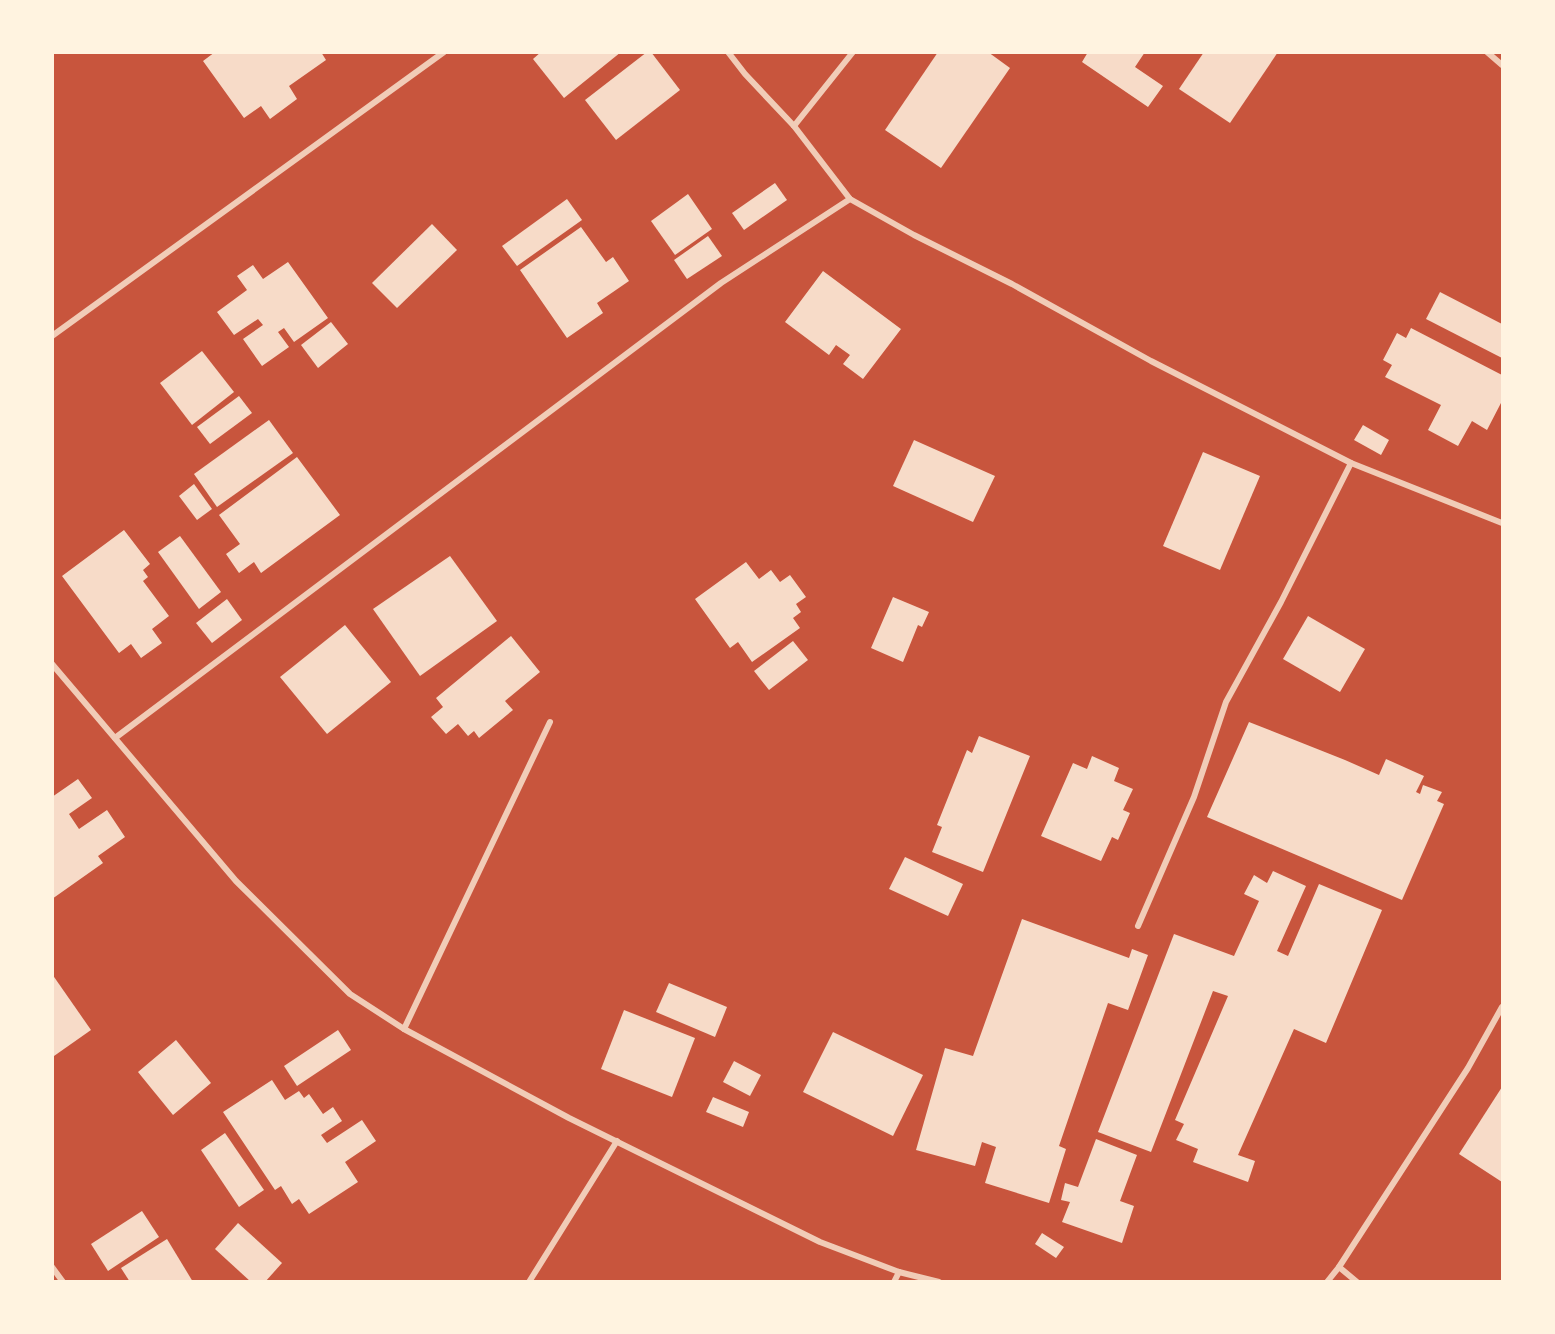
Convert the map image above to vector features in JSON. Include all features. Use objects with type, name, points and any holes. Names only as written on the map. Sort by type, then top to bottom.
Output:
[{"type":"street","points":[[52,336],[444,52]]},
{"type":"street","points":[[728,52],[745,74],[794,126],[850,199],[1151,361],[1351,463],[1503,523]]},
{"type":"street","points":[[794,126],[854,52]]},
{"type":"street","points":[[1487,52],[1503,64]]},
{"type":"street","points":[[115,738],[721,283],[850,199]]},
{"type":"street","points":[[1138,926],[1194,797],[1226,702],[1281,602],[1351,463]]},
{"type":"street","points":[[52,664],[236,881],[350,994],[404,1029],[569,1118],[820,1242],[899,1272],[939,1281]]},
{"type":"street","points":[[404,1029],[550,722]]},
{"type":"street","points":[[1327,1281],[1339,1267],[1468,1068],[1503,1007]]},
{"type":"street","points":[[529,1281],[617,1142]]},
{"type":"street","points":[[52,1267],[63,1281]]},
{"type":"street","points":[[1339,1267],[1357,1281]]},
{"type":"street","points":[[894,1281],[899,1272]]},
{"type":"building","points":[[215,52],[321,52],[326,60],[289,86],[297,99],[270,119],[261,106],[244,118],[203,61]]},
{"type":"building","points":[[541,52],[621,52],[564,98],[533,59]]},
{"type":"building","points":[[647,52],[651,52],[680,90],[616,140],[585,100]]},
{"type":"building","points":[[938,52],[988,52],[1010,68],[941,168],[885,130]]},
{"type":"building","points":[[1088,52],[1145,52],[1135,67],[1163,86],[1148,107],[1082,62]]},
{"type":"building","points":[[1204,52],[1278,52],[1230,123],[1179,89]]},
{"type":"building","points":[[775,183],[787,200],[744,230],[732,213]]},
{"type":"building","points":[[688,194],[712,229],[675,255],[651,221]]},
{"type":"building","points":[[567,199],[582,220],[517,266],[502,246]]},
{"type":"building","points":[[432,224],[457,250],[397,308],[372,283]]},
{"type":"building","points":[[581,227],[606,262],[613,257],[629,281],[597,303],[603,313],[567,338],[520,270]]},
{"type":"building","points":[[708,236],[722,256],[687,279],[674,260]]},
{"type":"building","points":[[288,262],[328,318],[294,342],[284,328],[278,332],[289,347],[262,366],[243,339],[263,325],[258,319],[234,335],[217,312],[247,290],[237,276],[253,265],[263,279]]},
{"type":"building","points":[[823,271],[901,329],[863,379],[843,364],[850,355],[836,345],[829,355],[785,322]]},
{"type":"building","points":[[1440,292],[1502,324],[1502,358],[1426,319]]},
{"type":"building","points":[[331,322],[348,344],[318,368],[301,345]]},
{"type":"building","points":[[1411,328],[1502,375],[1502,401],[1487,430],[1472,421],[1458,446],[1428,430],[1441,405],[1385,377],[1392,365],[1383,360],[1397,333],[1406,338]]},
{"type":"building","points":[[202,351],[234,392],[192,425],[160,383]]},
{"type":"building","points":[[239,396],[252,413],[210,444],[197,427]]},
{"type":"building","points":[[269,420],[293,453],[217,507],[194,474]]},
{"type":"building","points":[[1363,425],[1389,440],[1381,455],[1354,440]]},
{"type":"building","points":[[914,440],[995,476],[973,522],[893,486]]},
{"type":"building","points":[[1203,452],[1260,476],[1220,570],[1163,546]]},
{"type":"building","points":[[297,457],[340,515],[261,573],[254,562],[239,573],[226,554],[240,544],[219,515]]},
{"type":"building","points":[[194,484],[212,509],[197,520],[179,496]]},
{"type":"building","points":[[124,530],[150,564],[143,570],[148,577],[143,581],[169,616],[152,629],[162,643],[141,658],[131,644],[119,653],[62,576]]},
{"type":"building","points":[[180,536],[221,592],[199,609],[158,552]]},
{"type":"building","points":[[450,556],[497,621],[420,676],[373,609]]},
{"type":"building","points":[[746,562],[759,579],[771,570],[780,582],[790,575],[806,597],[796,604],[801,612],[793,618],[800,628],[752,662],[738,642],[730,648],[695,599]]},
{"type":"building","points":[[893,597],[929,612],[922,627],[918,625],[903,662],[871,648]]},
{"type":"building","points":[[227,599],[242,620],[212,643],[196,623]]},
{"type":"building","points":[[1308,616],[1365,649],[1340,692],[1283,659]]},
{"type":"building","points":[[345,625],[391,682],[327,734],[280,677]]},
{"type":"building","points":[[511,636],[540,672],[505,701],[513,710],[479,738],[474,731],[468,736],[458,724],[446,734],[431,717],[443,707],[436,698]]},
{"type":"building","points":[[793,641],[808,660],[769,690],[754,671]]},
{"type":"building","points":[[1249,722],[1379,775],[1386,759],[1424,776],[1416,792],[1420,794],[1423,785],[1442,792],[1437,801],[1444,804],[1402,900],[1207,817]]},
{"type":"building","points":[[979,736],[1030,756],[983,872],[932,852],[942,827],[937,825],[967,750],[972,753]]},
{"type":"building","points":[[1092,756],[1119,768],[1114,781],[1133,789],[1123,810],[1130,813],[1118,840],[1112,837],[1101,861],[1041,836],[1073,763],[1087,769]]},
{"type":"building","points":[[78,779],[92,798],[69,814],[79,829],[107,810],[125,837],[98,856],[103,863],[52,899],[52,797]]},
{"type":"building","points":[[905,857],[963,884],[948,916],[889,889]]},
{"type":"building","points":[[1273,871],[1306,886],[1277,951],[1288,956],[1319,884],[1382,910],[1326,1043],[1294,1029],[1238,1155],[1255,1161],[1248,1182],[1193,1162],[1198,1149],[1176,1140],[1184,1124],[1175,1120],[1228,996],[1213,991],[1151,1152],[1098,1132],[1174,934],[1234,956],[1259,901],[1244,894],[1254,875],[1267,883]]},
{"type":"building","points":[[1022,919],[1129,958],[1132,949],[1148,955],[1128,1010],[1108,1003],[1059,1146],[1066,1149],[1049,1203],[985,1183],[996,1147],[982,1142],[975,1166],[916,1150],[945,1048],[973,1056]]},
{"type":"building","points":[[52,974],[91,1030],[54,1056],[52,1054]]},
{"type":"building","points":[[669,983],[727,1007],[715,1037],[656,1012]]},
{"type":"building","points":[[624,1010],[695,1038],[672,1097],[601,1069]]},
{"type":"building","points":[[338,1030],[351,1050],[297,1086],[284,1066]]},
{"type":"building","points":[[833,1032],[923,1075],[893,1136],[803,1092]]},
{"type":"building","points":[[176,1040],[211,1083],[173,1115],[138,1072]]},
{"type":"building","points":[[734,1061],[761,1075],[750,1096],[723,1082]]},
{"type":"building","points":[[272,1080],[285,1100],[299,1091],[304,1098],[309,1094],[323,1114],[333,1107],[342,1121],[321,1135],[327,1143],[362,1120],[376,1141],[345,1162],[358,1182],[309,1214],[299,1199],[292,1204],[281,1186],[275,1190],[223,1112]]},
{"type":"building","points":[[1502,1087],[1502,1182],[1459,1154]]},
{"type":"building","points":[[713,1097],[749,1112],[743,1127],[706,1112]]},
{"type":"building","points":[[225,1133],[264,1190],[239,1207],[201,1150]]},
{"type":"building","points":[[1096,1139],[1137,1155],[1120,1201],[1134,1206],[1122,1243],[1062,1222],[1070,1202],[1061,1200],[1065,1183],[1078,1187]]},
{"type":"building","points":[[142,1211],[159,1237],[108,1271],[91,1244]]},
{"type":"building","points":[[238,1223],[282,1263],[265,1282],[251,1282],[215,1249]]},
{"type":"building","points":[[1042,1233],[1064,1247],[1056,1258],[1035,1244]]},
{"type":"building","points":[[167,1239],[193,1282],[130,1282],[121,1268]]}]
